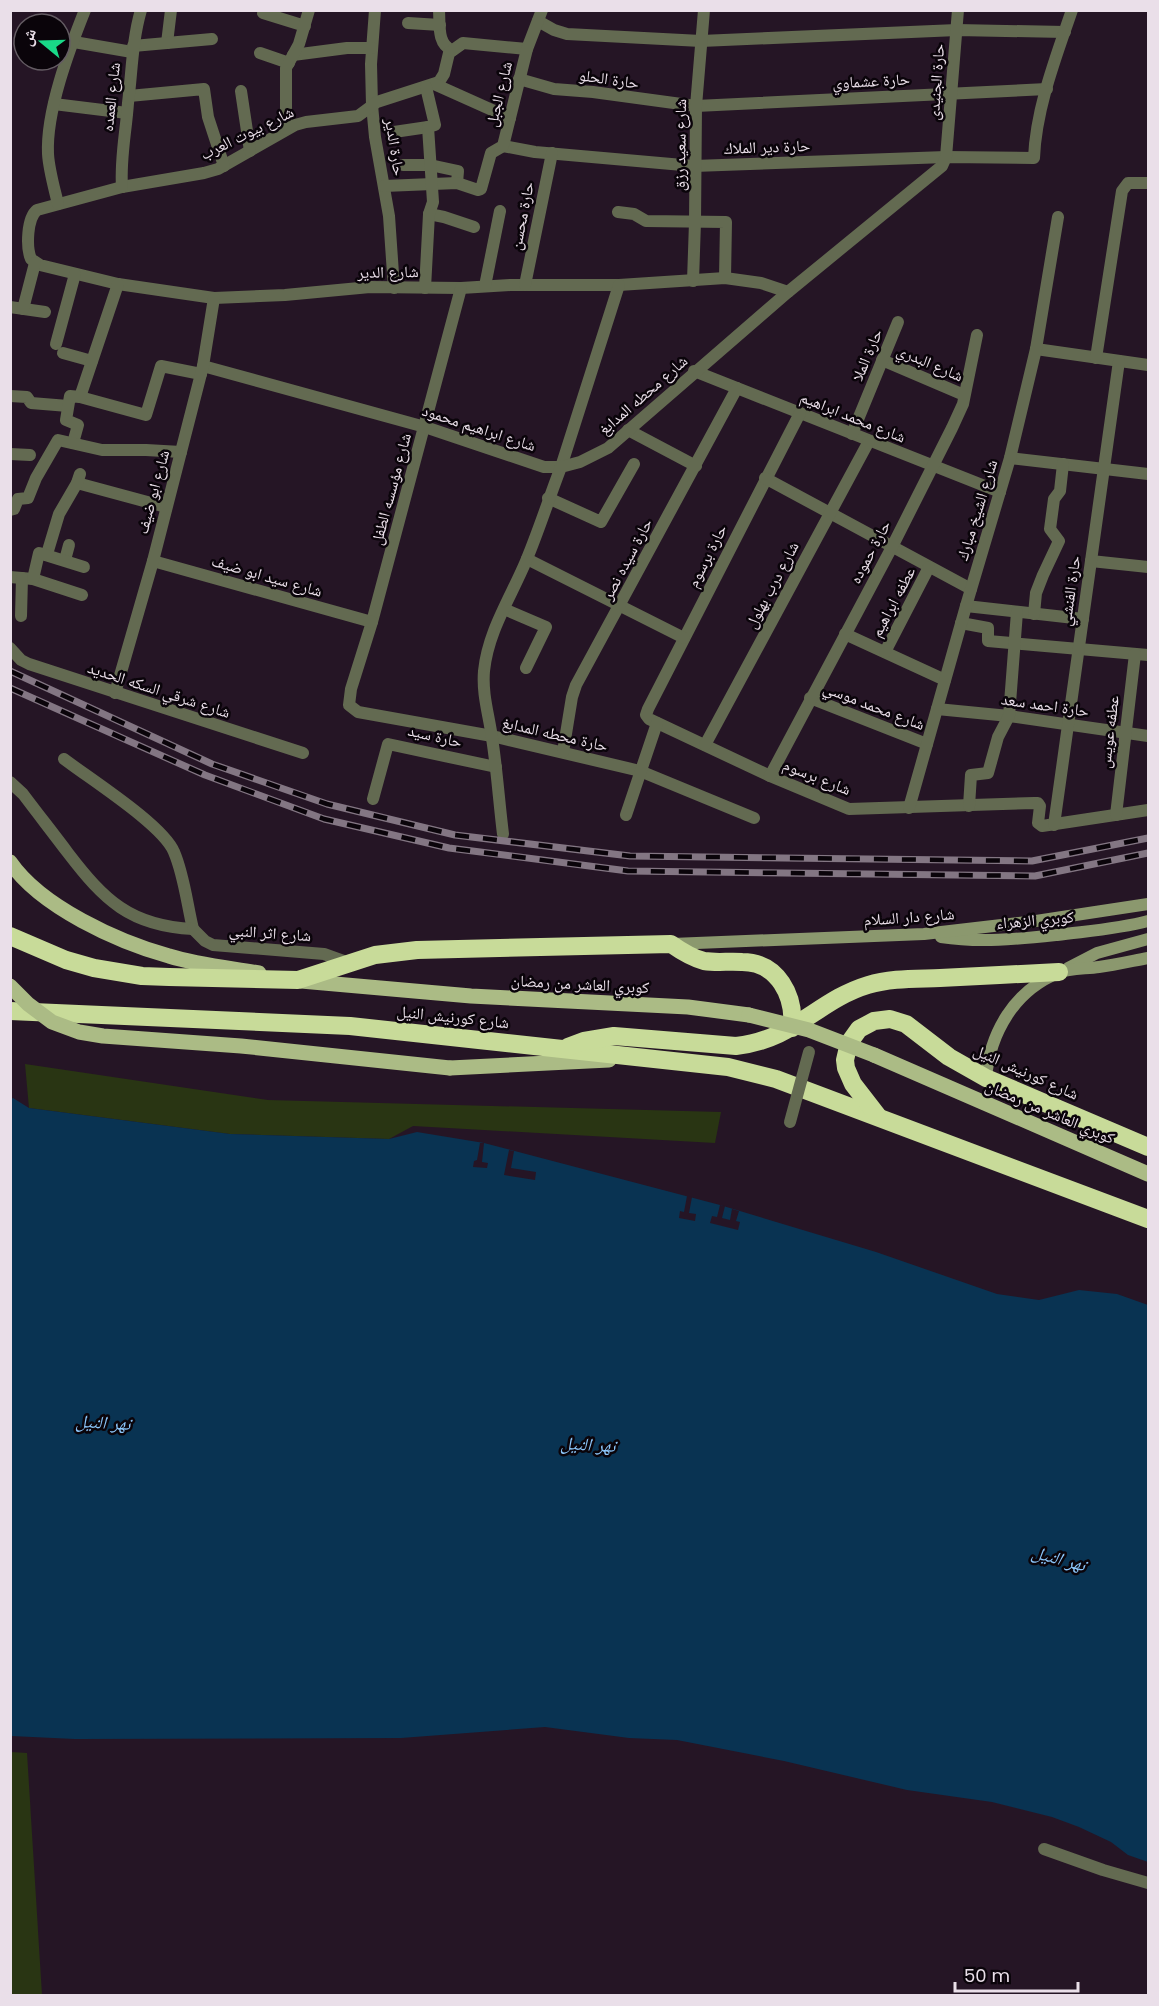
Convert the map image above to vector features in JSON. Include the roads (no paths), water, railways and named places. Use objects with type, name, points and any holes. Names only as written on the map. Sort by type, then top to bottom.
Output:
[{"type":"highway","points":[[10,936],[66,960],[94,968],[142,976],[298,980],[375,955],[417,950],[671,944],[692,957],[703,960],[716,963],[751,963],[769,970],[789,995],[793,1017],[792,1028]]},
{"type":"highway","points":[[564,1049],[584,1041],[614,1036],[736,1046],[748,1045],[771,1039],[855,990],[883,982],[1059,972]]},
{"type":"highway","name":"شارع كورنيش النيل","points":[[10,1011],[350,1026],[703,1063],[776,1079],[1149,1219]]},
{"type":"highway","name":"شارع كورنيش النيل","points":[[882,1119],[871,1109],[848,1077],[845,1059],[849,1043],[859,1029],[874,1021],[890,1019],[906,1024],[949,1057],[986,1077],[1149,1147]]},
{"type":"main road","name":"كوبري العاشر من رمضان","points":[[10,862],[37,890],[96,929],[170,957],[298,980],[471,996],[688,1007],[719,1010],[780,1022],[842,1042],[1149,1174]]},
{"type":"main road","name":"شارع دار السلام","points":[[671,944],[924,934],[1036,921],[1149,904]]},
{"type":"main road","name":"كوبري الزهراء","points":[[924,934],[977,940],[1030,937],[1103,930],[1149,921]]},
{"type":"main road","points":[[986,1077],[988,1057],[994,1037],[1008,1013],[1028,992],[1059,972],[1097,953],[1149,939]]},
{"type":"main road","points":[[1059,972],[1149,958]]},
{"type":"main road","points":[[10,986],[28,1004],[52,1022],[79,1032],[103,1036],[241,1046],[450,1068],[648,1058]]},
{"type":"street","points":[[58,204],[48,153],[50,128],[54,104],[85,10]]},
{"type":"street","name":"شارع العمده","points":[[122,187],[120,162],[128,113],[133,49],[141,10]]},
{"type":"street","points":[[167,43],[171,10]]},
{"type":"street","points":[[286,129],[286,68],[305,26],[309,10]]},
{"type":"street","name":"حارة الدير","points":[[375,10],[372,105],[389,216],[394,288]]},
{"type":"street","points":[[439,10],[442,41],[452,50]]},
{"type":"street","name":"شارع سعيد رزق","points":[[693,281],[696,106],[704,10]]},
{"type":"street","name":"حارة الجنيدى","points":[[946,157],[958,10]]},
{"type":"street","points":[[1047,89],[1072,10]]},
{"type":"street","points":[[263,13],[305,26]]},
{"type":"street","points":[[540,16],[554,30],[567,34],[701,41],[957,30],[1065,32]]},
{"type":"street","name":"شارع الجبل","points":[[384,186],[457,183],[480,190],[491,153],[503,146],[527,49],[540,16]]},
{"type":"street","points":[[408,23],[440,25]]},
{"type":"street","points":[[74,42],[133,49],[212,39]]},
{"type":"street","points":[[430,85],[439,82],[444,74],[449,53],[463,43],[527,49]]},
{"type":"street","points":[[260,53],[291,59],[347,48],[372,48]]},
{"type":"street","name":"حارة الحلو","points":[[519,79],[554,89],[696,106]]},
{"type":"street","points":[[430,85],[510,118]]},
{"type":"street","points":[[394,132],[435,125],[430,85]]},
{"type":"street","name":"شارع بيوت العرب","points":[[35,263],[29,254],[32,215],[37,210],[122,187],[204,173],[224,166],[286,129],[306,122],[358,116],[372,105],[430,85]]},
{"type":"street","points":[[129,96],[204,89],[208,117],[224,166]]},
{"type":"street","name":"حارة عشماوي","points":[[696,106],[1047,89]]},
{"type":"street","name":"حارة دير الملاك","points":[[503,146],[552,153],[694,166],[946,157],[1034,158],[1035,136],[1047,89]]},
{"type":"street","points":[[241,91],[250,152]]},
{"type":"street","points":[[54,104],[128,113]]},
{"type":"street","points":[[425,288],[429,214],[433,202],[428,127]]},
{"type":"street","name":"حارة محسن","points":[[525,285],[552,153]]},
{"type":"street","name":"شارع محطه المدابغ","points":[[561,467],[580,462],[608,448],[694,371],[935,173],[942,166],[946,157]]},
{"type":"street","points":[[404,165],[430,165],[459,172],[457,183]]},
{"type":"street","points":[[1096,358],[1122,191],[1128,183],[1149,183]]},
{"type":"street","points":[[485,286],[500,211]]},
{"type":"street","points":[[618,212],[634,214],[646,221],[726,223],[725,278]]},
{"type":"street","points":[[429,214],[474,227]]},
{"type":"street","name":"شارع الشيخ مبارك","points":[[909,808],[1010,458],[1036,349],[1059,218]]},
{"type":"street","points":[[35,263],[17,308],[45,312]]},
{"type":"street","name":"شارع الدير","points":[[35,263],[118,284],[214,298],[244,298],[370,287],[619,285],[725,278],[761,283],[788,292]]},
{"type":"street","points":[[75,274],[60,348],[92,361]]},
{"type":"street","points":[[73,443],[78,425],[66,420],[70,395],[80,397],[118,284]]},
{"type":"street","points":[[503,834],[492,736],[485,704],[484,671],[488,650],[527,560],[561,467],[619,285]]},
{"type":"street","name":"شارع مؤسسه الطفل","points":[[349,699],[372,622],[461,288]]},
{"type":"street","name":"شارع ابو ضيف","points":[[115,693],[153,561],[202,370],[214,298]]},
{"type":"street","name":"حارة الملا","points":[[852,434],[898,322]]},
{"type":"street","name":"حارة حموده","points":[[770,776],[892,547],[963,404],[977,335]]},
{"type":"street","points":[[1036,349],[1148,364]]},
{"type":"street","name":"شارع البدري","points":[[882,360],[964,395]]},
{"type":"street","name":"حارة الفنشي","points":[[1054,825],[1119,361]]},
{"type":"street","name":"شارع ابراهيم محمود","points":[[80,397],[146,415],[161,366],[202,370],[424,427],[544,467],[561,467]]},
{"type":"street","name":"شارع محمد ابراهيم","points":[[694,371],[1000,492]]},
{"type":"street","name":"حارة سيده نصر","points":[[563,752],[573,690],[737,388]]},
{"type":"street","points":[[10,396],[28,397],[30,403],[68,406]]},
{"type":"street","name":"حارة برسوم","points":[[626,815],[640,771],[651,719],[684,638],[800,413]]},
{"type":"street","points":[[628,430],[696,466]]},
{"type":"street","points":[[10,510],[14,509],[18,499],[28,498],[36,478],[58,440],[102,450],[181,452]]},
{"type":"street","name":"شارع درب بهلول","points":[[705,745],[870,441]]},
{"type":"street","points":[[10,454],[30,455]]},
{"type":"street","points":[[1010,458],[1149,474]]},
{"type":"street","points":[[548,498],[601,522],[634,464]]},
{"type":"street","points":[[1034,614],[1036,593],[1042,575],[1059,541],[1050,529],[1054,499],[1060,491],[1063,464]]},
{"type":"street","points":[[46,554],[59,514],[79,478],[166,507]]},
{"type":"street","points":[[765,478],[971,589]]},
{"type":"street","points":[[65,560],[69,545]]},
{"type":"street","points":[[21,616],[22,578],[39,553],[84,567]]},
{"type":"street","points":[[527,560],[684,638]]},
{"type":"street","name":"شارع سيد ابو ضيف","points":[[153,561],[372,622]]},
{"type":"street","points":[[1091,561],[1149,567]]},
{"type":"street","name":"عطفه ابراهيم","points":[[885,652],[929,567]]},
{"type":"street","points":[[22,578],[82,595]]},
{"type":"street","points":[[966,606],[1083,620]]},
{"type":"street","points":[[504,609],[546,627],[526,668]]},
{"type":"street","points":[[969,806],[971,776],[988,773],[998,737],[1009,716],[1017,612]]},
{"type":"street","points":[[961,623],[988,628],[988,641],[1149,655]]},
{"type":"street","points":[[845,634],[945,680]]},
{"type":"street","name":"شارع شرقي السكه الحديد","points":[[10,648],[21,660],[29,664],[303,753]]},
{"type":"street","name":"عطفه عويس","points":[[1116,815],[1135,654]]},
{"type":"street","name":"شارع محمد موسي","points":[[810,698],[927,744]]},
{"type":"street","name":"حارة محطه المدابغ","points":[[349,699],[349,705],[358,712],[492,736],[640,771],[754,818]]},
{"type":"street","name":"حارة احمد سعد","points":[[937,709],[1009,716],[1149,736]]},
{"type":"street","name":"شارع برسوم","points":[[651,719],[770,776],[849,809],[1038,803],[1040,806],[1039,826],[1054,825]]},
{"type":"street","name":"حارة سيد","points":[[372,799],[388,744],[496,767]]},
{"type":"street","points":[[10,782],[23,794],[90,881],[110,900],[147,921],[193,929],[177,861],[170,843],[156,828],[64,759]]},
{"type":"street","points":[[1054,825],[1149,810]]},
{"type":"street","name":"شارع اثر النبي","points":[[193,929],[213,945],[324,954],[349,963]]},
{"type":"street","points":[[790,1122],[809,1052]]},
{"type":"street","points":[[1044,1849],[1103,1870],[1149,1883]]},
{"type":"water","name":"نهر النيل","points":[[11,1099],[29,1108],[230,1134],[389,1139],[417,1132],[484,1143],[720,1205],[876,1252],[997,1294],[1039,1300],[1079,1290],[1117,1294],[1148,1305],[1148,1862],[1128,1855],[1111,1842],[1079,1827],[1052,1817],[992,1802],[907,1790],[784,1761],[677,1740],[629,1738],[545,1727],[401,1738],[75,1739],[11,1736]]},
{"type":"railway","points":[[10,671],[212,764],[327,804],[455,835],[630,856],[1032,861],[1148,838]]},
{"type":"railway","points":[[10,688],[205,775],[324,819],[449,848],[628,871],[1035,876],[1148,853]]}]
